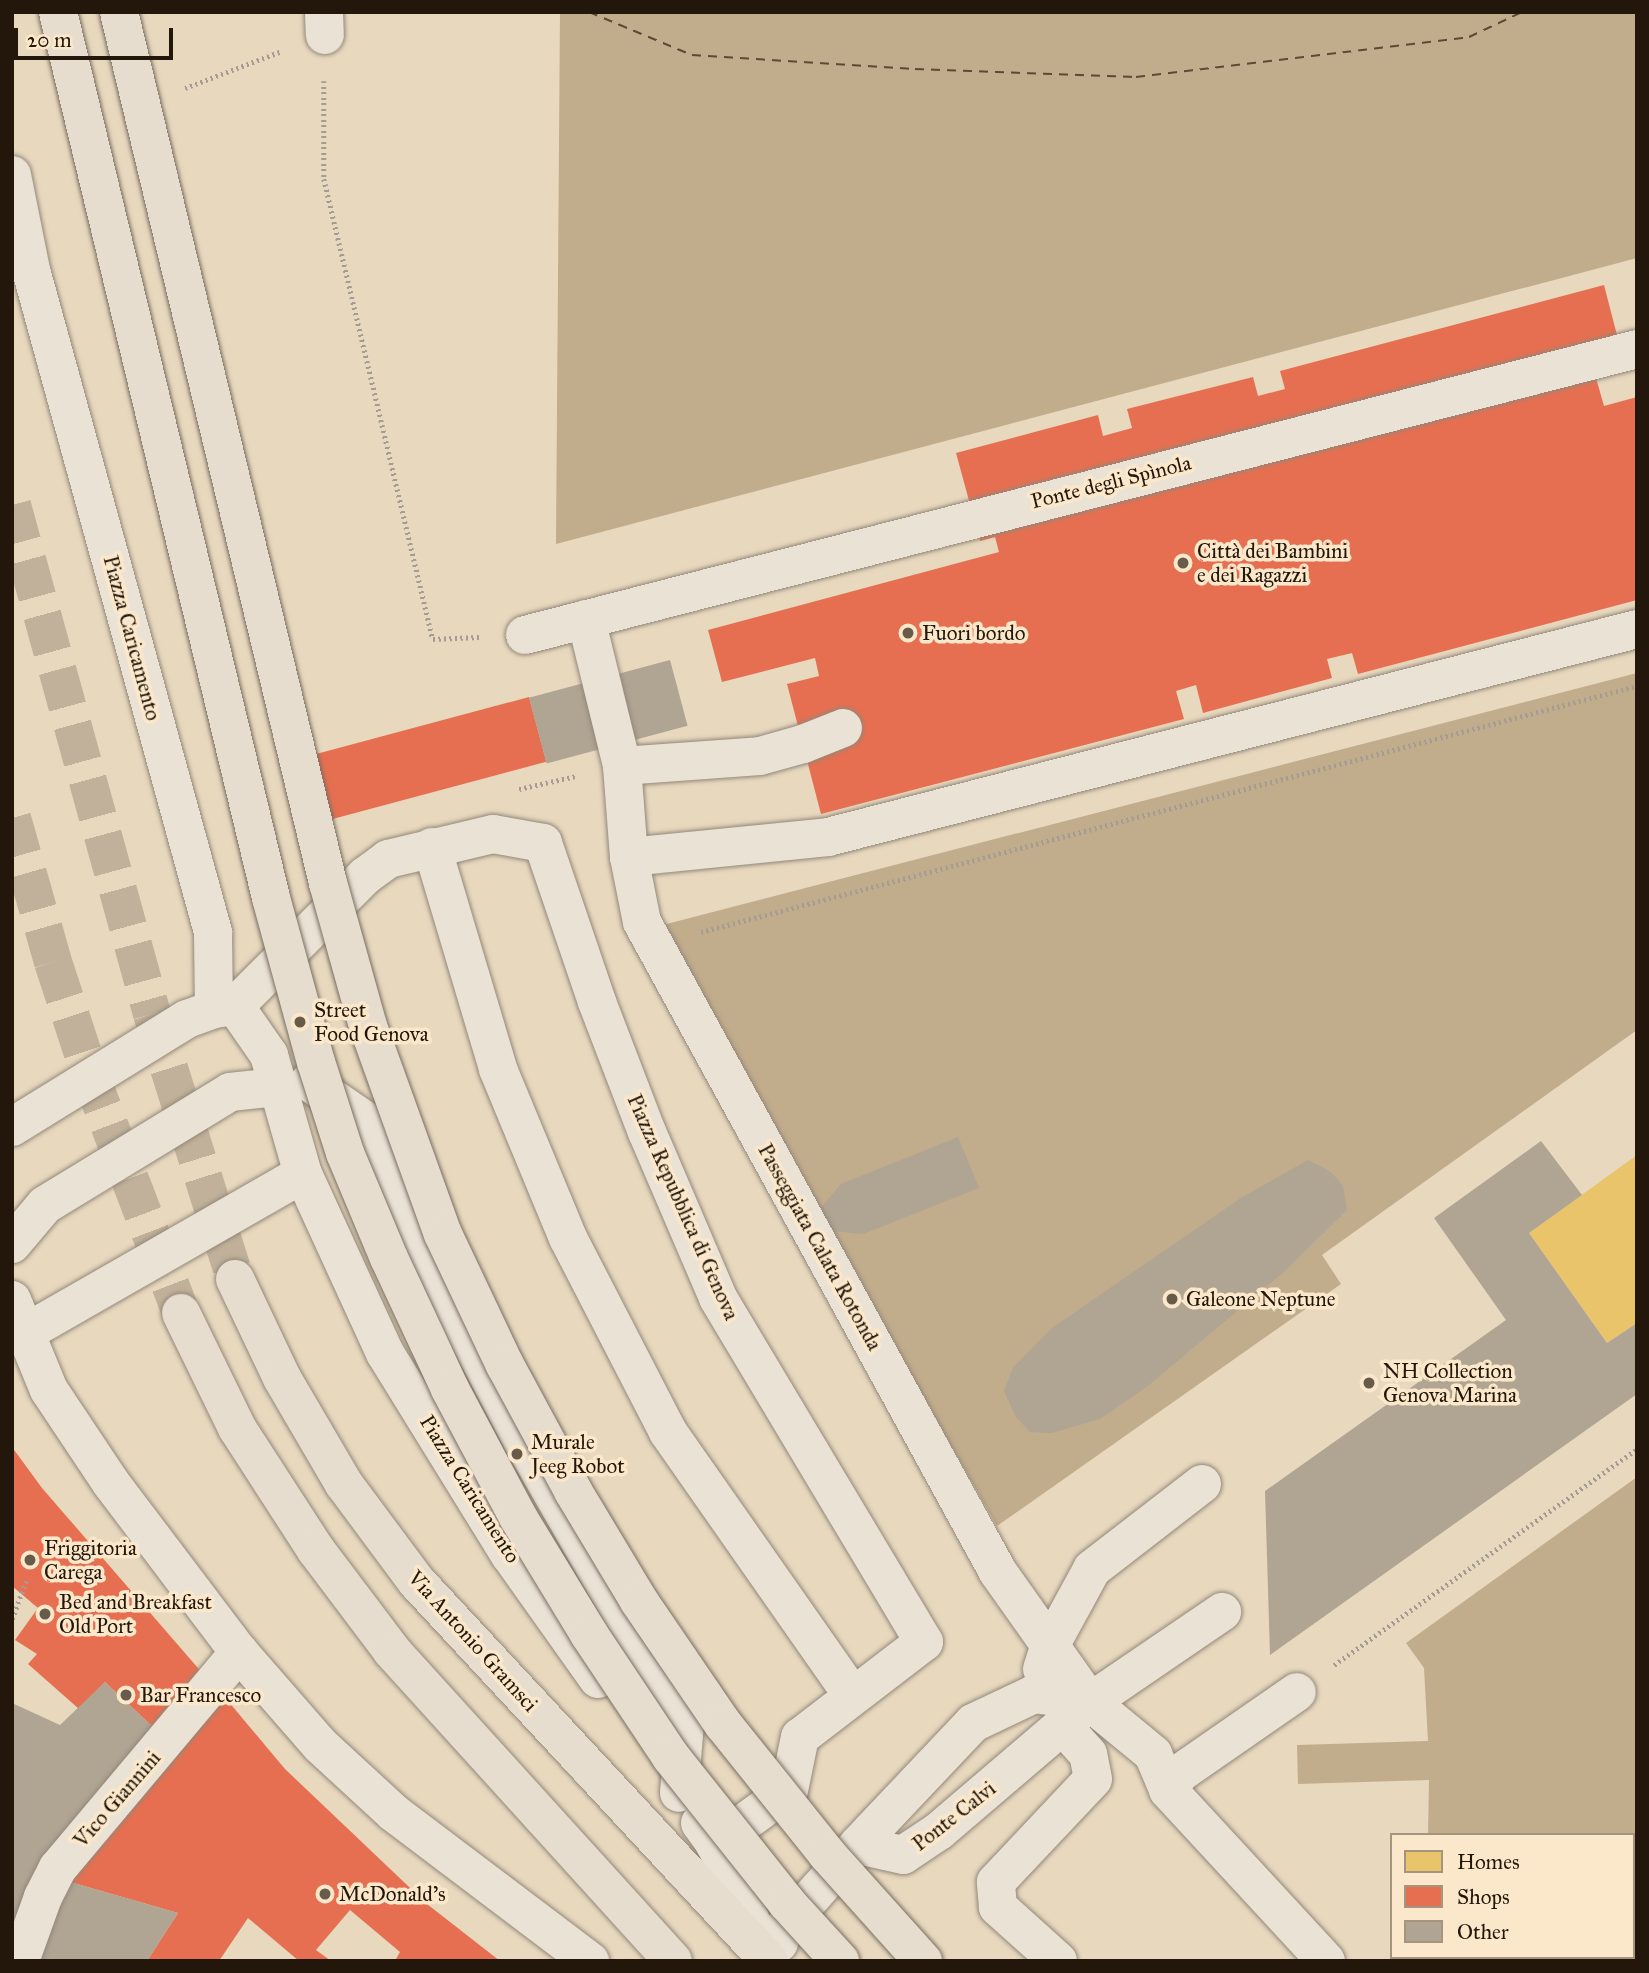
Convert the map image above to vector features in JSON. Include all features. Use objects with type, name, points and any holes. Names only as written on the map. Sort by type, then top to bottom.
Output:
[{"type":"main road","points":[[58,12],[271,898],[316,1062],[345,1153],[389,1258],[450,1389],[518,1517],[568,1599],[671,1757],[788,1903],[840,1961]]},
{"type":"main road","points":[[119,12],[328,883],[368,1026],[443,1234],[505,1365],[573,1491],[639,1601],[723,1724],[827,1854],[923,1961]]},
{"type":"main road","name":"Via Antonio Gramsci","points":[[235,1279],[282,1378],[344,1484],[416,1581],[770,1961]]},
{"type":"main road","points":[[181,1313],[237,1428],[316,1550],[392,1651],[673,1961]]},
{"type":"street","name":"Piazza Caricamento","points":[[12,175],[23,222],[22,271],[214,932],[225,1007],[273,1071],[303,1174],[385,1353],[510,1555],[715,1843],[770,1961]]},
{"type":"street","name":"Ponte degli Spìnola","points":[[525,635],[1637,349]]},
{"type":"street","name":"Passeggiata Calata Rotonda","points":[[586,619],[622,766],[629,858],[642,922],[998,1572],[1049,1648]]},
{"type":"street","points":[[629,858],[828,837],[1637,629]]},
{"type":"street","points":[[622,766],[760,755],[803,744],[843,728]]},
{"type":"street","name":"Piazza Repubblica di Genova","points":[[225,1007],[365,876],[388,859],[493,834],[543,843],[597,1002],[647,1132],[718,1298],[924,1642],[800,1737],[789,1790],[715,1843]]},
{"type":"street","points":[[432,847],[498,1069],[568,1238],[668,1432],[853,1696]]},
{"type":"street","points":[[12,1127],[187,1019],[225,1007]]},
{"type":"street","points":[[12,1244],[45,1205],[230,1092],[273,1071],[363,1119],[438,1280],[526,1448],[685,1724],[679,1793]]},
{"type":"street","points":[[303,1174],[18,1317],[49,1390],[111,1483],[239,1652],[320,1745],[394,1813],[590,1961]]},
{"type":"street","points":[[1202,1484],[1092,1569],[1049,1648],[1034,1694],[1153,1754],[1168,1790],[1326,1961]]},
{"type":"street","name":"Ponte Calvi","points":[[858,1846],[903,1856],[939,1831],[1076,1714],[1222,1612]]},
{"type":"street","points":[[1049,1648],[1076,1714],[1093,1779],[996,1882],[998,1908],[1058,1961]]},
{"type":"street","name":"Vico Giannini","points":[[20,1961],[43,1897],[58,1868],[191,1713],[239,1652]]},
{"type":"street","points":[[1168,1790],[1180,1773],[1297,1692]]},
{"type":"street","name":"Ponte Calvi","points":[[858,1846],[973,1723],[1034,1694]]},
{"type":"street","points":[[770,1961],[785,1928],[858,1846]]},
{"type":"path","points":[[325,23],[324,178],[433,639],[525,635]]},
{"type":"path","points":[[690,935],[1637,686]]},
{"type":"path","points":[[1297,1692],[1637,1449]]},
{"type":"path","points":[[12,1619],[27,1578]]},
{"type":"shaded area","points":[[560,12],[1637,12],[1637,258],[556,544]]},
{"type":"shaded area","points":[[1637,673],[1637,1030],[1322,1255],[1341,1284],[997,1526],[655,927]]},
{"type":"shaded area","points":[[1637,1477],[1637,1961],[1436,1959],[1635,1959],[1635,1833],[1428,1833],[1429,1780],[1298,1784],[1297,1745],[1428,1741],[1424,1668],[1406,1643]]},
{"type":"building: Homes","points":[[1637,1155],[1637,1323],[1607,1343],[1529,1233]]},
{"type":"building: Shops","points":[[1604,285],[1626,370],[1596,378],[1604,406],[1637,397],[1637,600],[1358,674],[1352,653],[1327,659],[1332,678],[1203,713],[1196,685],[1176,691],[1184,719],[821,814],[787,684],[819,676],[815,658],[722,682],[708,630],[999,552],[995,537],[980,541],[956,453],[1098,415],[1103,436],[1132,428],[1127,409],[1253,377],[1258,396],[1285,389],[1280,371]]},
{"type":"building: Shops","points":[[529,697],[546,762],[298,828],[281,764]]},
{"type":"building: Shops","points":[[12,1447],[42,1488],[204,1675],[156,1730],[105,1682],[79,1709],[28,1664],[37,1654],[15,1640],[38,1608],[12,1586]]},
{"type":"building: Shops","points":[[223,1695],[285,1769],[427,1904],[500,1961],[395,1961],[400,1952],[350,1910],[316,1950],[331,1961],[299,1961],[248,1918],[219,1961],[147,1961],[178,1913],[63,1880]]},
{"type":"building: Other","points":[[670,660],[688,726],[547,763],[529,698]]},
{"type":"building: Other","points":[[958,1137],[979,1188],[863,1234],[821,1230],[814,1216],[841,1184]]},
{"type":"building: Other","points":[[1541,1141],[1582,1195],[1529,1233],[1607,1343],[1637,1323],[1637,1394],[1270,1655],[1265,1491],[1506,1320],[1434,1218]]},
{"type":"building: Other","name":"Galeone Neptune","points":[[1308,1160],[1331,1172],[1343,1186],[1347,1210],[1286,1270],[1149,1385],[1100,1419],[1051,1433],[1030,1432],[1016,1417],[1004,1391],[1013,1368],[1052,1328],[1241,1198]]},
{"type":"building: Other","points":[[105,1682],[156,1730],[63,1850],[49,1848],[18,1961],[12,1961],[12,1703],[60,1725]]},
{"type":"building: Other","points":[[63,1880],[178,1913],[147,1961],[33,1961]]},
{"type":"ferry route","points":[[589,12],[692,55],[915,69],[1136,77],[1469,37],[1522,12]]},
{"type":"tunnel","points":[[12,505],[152,1014],[235,1279]]},
{"type":"tunnel","points":[[12,818],[53,962],[89,1072],[181,1313]]},
{"type":"place","name":"Città dei Bambini e dei Ragazzi","points":[[1183,563]]},
{"type":"place","name":"Fuori bordo","points":[[908,633]]},
{"type":"place","name":"Street Food Genova","points":[[300,1022]]},
{"type":"place","name":"Galeone Neptune","points":[[1172,1299]]},
{"type":"place","name":"NH Collection Genova Marina","points":[[1369,1383]]},
{"type":"place","name":"Murale Jeeg Robot","points":[[517,1454]]},
{"type":"place","name":"Friggitoria Carega","points":[[30,1560]]},
{"type":"place","name":"Bed and Breakfast Old Port","points":[[45,1614]]},
{"type":"place","name":"Bar Francesco","points":[[126,1695]]},
{"type":"place","name":"McDonald's","points":[[325,1894]]}]
